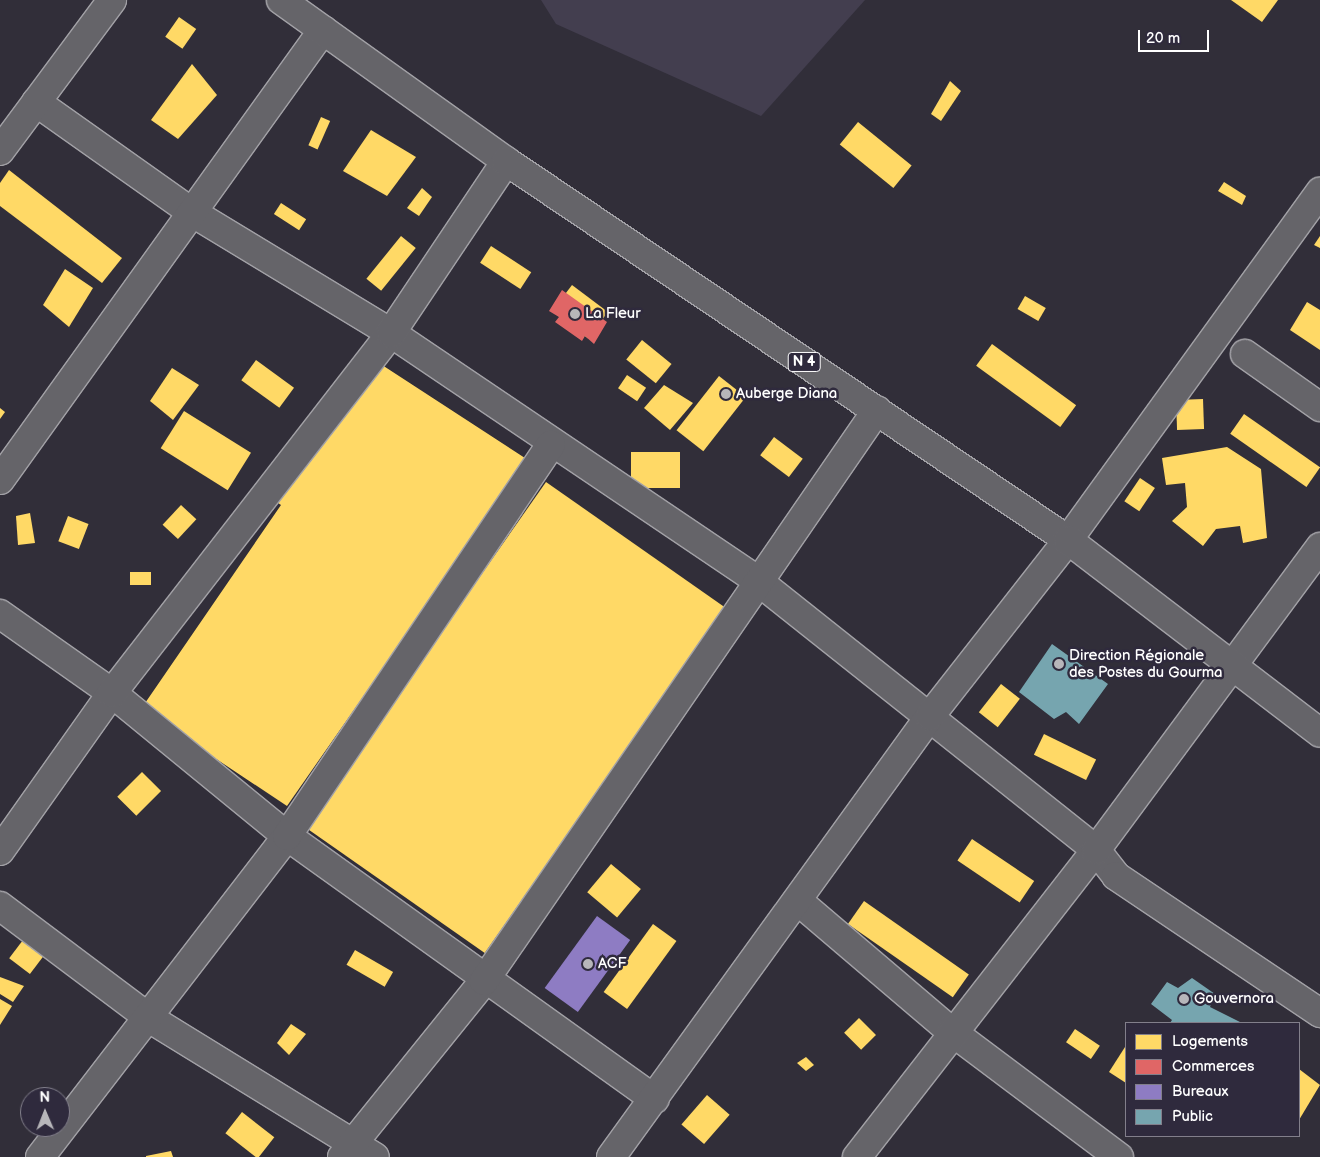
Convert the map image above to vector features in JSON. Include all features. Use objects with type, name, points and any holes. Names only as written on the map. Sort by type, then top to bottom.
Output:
[{"type":"main road","points":[[0,151],[112,0]]},
{"type":"main road","name":"N 4","points":[[281,0],[506,161],[1068,540],[1320,733]]},
{"type":"main road","points":[[0,480],[324,30]]},
{"type":"main road","points":[[36,102],[193,213],[390,333],[551,445],[758,581],[1096,850],[1116,876],[1320,1014]]},
{"type":"main road","points":[[0,851],[112,693],[390,333],[506,161]]},
{"type":"main road","points":[[611,1157],[930,716],[1068,540],[1320,192]]},
{"type":"main road","points":[[1245,354],[1320,407]]},
{"type":"main road","points":[[0,906],[149,1018],[357,1152],[484,981],[877,410]]},
{"type":"main road","points":[[40,1157],[288,836],[551,445]]},
{"type":"main road","points":[[857,1157],[951,1032],[1096,850],[1230,663],[1320,547]]},
{"type":"main road","points":[[0,614],[112,693],[288,836],[484,981],[654,1099]]},
{"type":"main road","points":[[798,901],[951,1032],[1119,1157]]},
{"type":"shaded area","points":[[541,0],[865,0],[761,116],[556,24]]},
{"type":"building: Logements","points":[[1231,0],[1278,0],[1262,22]]},
{"type":"building: Logements","points":[[179,17],[196,29],[182,49],[165,37]]},
{"type":"building: Logements","points":[[192,64],[217,95],[178,139],[151,120]]},
{"type":"building: Logements","points":[[950,81],[961,91],[941,121],[931,114]]},
{"type":"building: Logements","points":[[321,117],[330,121],[318,149],[308,145]]},
{"type":"building: Logements","points":[[858,122],[912,165],[893,188],[840,145]]},
{"type":"building: Logements","points":[[371,130],[416,157],[387,196],[343,171]]},
{"type":"building: Logements","points":[[9,170],[122,258],[102,283],[0,206],[0,183]]},
{"type":"building: Logements","points":[[1224,182],[1246,196],[1242,205],[1218,191]]},
{"type":"building: Logements","points":[[422,188],[432,197],[419,216],[407,208]]},
{"type":"building: Logements","points":[[281,203],[306,219],[299,230],[274,214]]},
{"type":"building: Logements","points":[[401,236],[416,248],[381,291],[366,279]]},
{"type":"building: Logements","points":[[1320,236],[1320,248],[1314,245]]},
{"type":"building: Logements","points":[[491,246],[531,272],[520,289],[480,263]]},
{"type":"building: Logements","points":[[65,269],[93,288],[69,327],[43,305]]},
{"type":"building: Logements","name":"La Fleur","points":[[572,285],[608,312],[588,338],[552,311]]},
{"type":"building: Logements","points":[[1025,296],[1046,308],[1038,321],[1018,309]]},
{"type":"building: Logements","points":[[1307,302],[1320,310],[1320,350],[1290,330]]},
{"type":"building: Logements","points":[[642,340],[672,364],[656,383],[626,359]]},
{"type":"building: Logements","points":[[992,344],[1076,405],[1060,427],[976,366]]},
{"type":"building: Logements","points":[[256,360],[294,388],[279,408],[241,380]]},
{"type":"building: Logements","points":[[379,363],[528,460],[287,806],[141,709],[281,505],[278,503]]},
{"type":"building: Logements","points":[[172,368],[199,385],[173,420],[150,401]]},
{"type":"building: Logements","points":[[627,375],[646,388],[637,401],[618,388]]},
{"type":"building: Logements","points":[[719,376],[746,397],[703,451],[677,430]]},
{"type":"building: Logements","points":[[664,385],[693,403],[670,430],[644,408]]},
{"type":"building: Logements","points":[[1203,399],[1204,429],[1177,430],[1176,400]]},
{"type":"building: Logements","points":[[0,408],[5,412],[0,419]]},
{"type":"building: Logements","points":[[184,411],[251,453],[228,490],[161,448]]},
{"type":"building: Logements","points":[[1244,414],[1320,467],[1306,487],[1230,434]]},
{"type":"building: Logements","points":[[774,437],[803,459],[789,477],[760,455]]},
{"type":"building: Logements","points":[[1227,447],[1261,469],[1267,538],[1243,543],[1240,526],[1216,529],[1203,546],[1172,521],[1187,507],[1185,483],[1166,485],[1162,458]]},
{"type":"building: Logements","points":[[631,452],[680,452],[680,488],[631,488]]},
{"type":"building: Logements","points":[[1140,478],[1155,488],[1139,511],[1124,501]]},
{"type":"building: Logements","points":[[546,482],[726,608],[485,953],[305,827]]},
{"type":"building: Logements","points":[[181,505],[196,519],[178,539],[163,525]]},
{"type":"building: Logements","points":[[30,513],[35,543],[18,545],[16,516]]},
{"type":"building: Logements","points":[[68,516],[89,524],[79,549],[58,541]]},
{"type":"building: Logements","points":[[130,572],[151,572],[151,585],[130,585]]},
{"type":"building: Logements","points":[[1001,684],[1020,699],[998,727],[979,712]]},
{"type":"building: Logements","points":[[1044,734],[1096,759],[1086,780],[1034,755]]},
{"type":"building: Logements","points":[[142,772],[161,791],[136,816],[117,797]]},
{"type":"building: Logements","points":[[972,839],[1034,881],[1020,902],[957,861]]},
{"type":"building: Logements","points":[[611,864],[641,889],[617,917],[587,892]]},
{"type":"building: Logements","points":[[864,901],[969,974],[953,997],[848,924]]},
{"type":"building: Logements","points":[[653,924],[676,941],[627,1009],[604,992]]},
{"type":"building: Logements","points":[[23,940],[44,956],[30,974],[9,958]]},
{"type":"building: Logements","points":[[355,950],[393,972],[385,987],[346,965]]},
{"type":"building: Logements","points":[[0,977],[24,986],[13,1002],[0,994]]},
{"type":"building: Logements","points":[[0,999],[12,1006],[0,1025]]},
{"type":"building: Logements","points":[[859,1018],[876,1035],[861,1050],[844,1033]]},
{"type":"building: Logements","points":[[291,1024],[306,1034],[289,1055],[277,1043]]},
{"type":"building: Logements","points":[[1075,1029],[1100,1046],[1091,1059],[1066,1042]]},
{"type":"building: Logements","points":[[1125,1047],[1125,1082],[1109,1072]]},
{"type":"building: Logements","points":[[806,1057],[814,1065],[806,1071],[797,1063]]},
{"type":"building: Logements","points":[[1300,1070],[1320,1085],[1300,1118]]},
{"type":"building: Logements","points":[[707,1095],[730,1115],[704,1144],[681,1124]]},
{"type":"building: Logements","points":[[242,1112],[274,1137],[259,1157],[256,1157],[225,1133]]},
{"type":"building: Logements","points":[[171,1151],[173,1157],[146,1157],[146,1156]]},
{"type":"building: Commerces","name":"La Fleur","points":[[562,290],[607,322],[594,344],[585,336],[582,341],[555,322],[559,317],[549,311]]},
{"type":"building: Bureaux","name":"ACF","points":[[597,916],[630,940],[578,1012],[545,988]]},
{"type":"building: Public","name":"Direction Régionale des Postes du Gourma","points":[[1052,644],[1108,684],[1079,724],[1066,712],[1054,719],[1019,692]]},
{"type":"building: Public","name":"Gouvernora","points":[[1192,978],[1215,994],[1210,1007],[1240,1022],[1171,1022],[1172,1020],[1151,1004],[1167,982],[1178,988]]},
{"type":"place","name":"La Fleur","points":[[575,314]]},
{"type":"place","name":"Auberge Diana","points":[[726,394]]},
{"type":"place","name":"Direction Régionale des Postes du Gourma","points":[[1059,664]]},
{"type":"place","name":"ACF","points":[[588,964]]},
{"type":"place","name":"Gouvernora","points":[[1184,999]]}]
